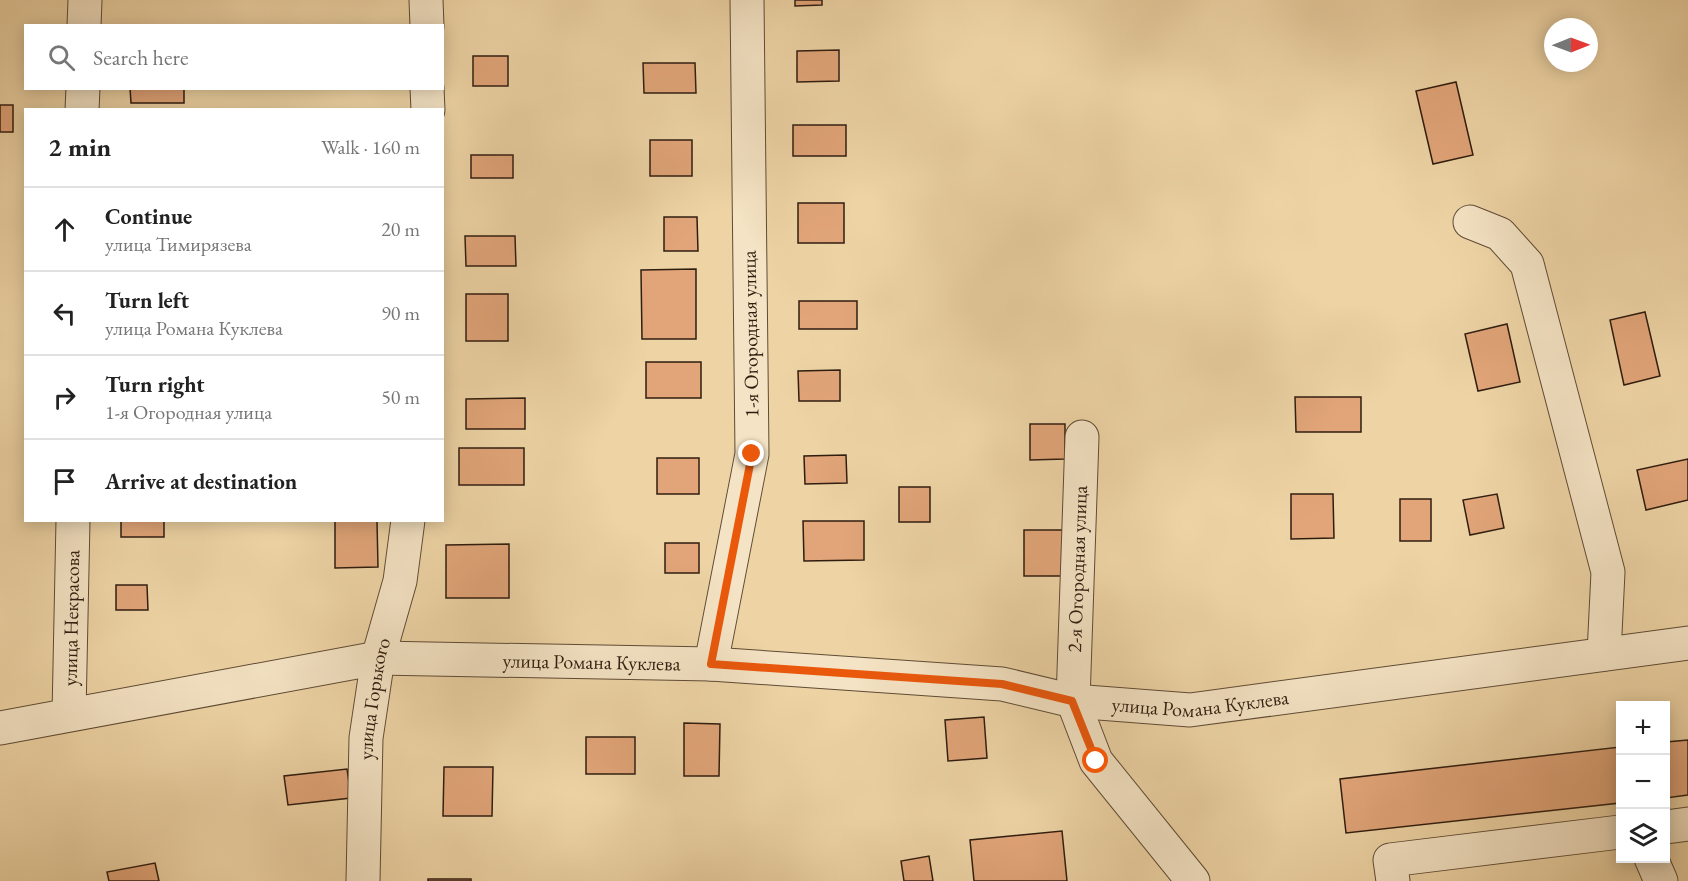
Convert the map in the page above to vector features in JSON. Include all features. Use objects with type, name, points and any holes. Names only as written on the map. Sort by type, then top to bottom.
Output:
[{"type":"street","points":[[84,24],[85,0]]},
{"type":"street","points":[[426,0],[427,24]]},
{"type":"street","name":"1-я Огородная улица","points":[[711,664],[752,454],[747,0]]},
{"type":"street","points":[[82,108],[83,90]]},
{"type":"street","points":[[428,90],[428,108]]},
{"type":"street","points":[[1470,222],[1500,234],[1527,264],[1608,572],[1604,654]]},
{"type":"street","name":"2-я Огородная улица","points":[[1072,701],[1082,437]]},
{"type":"street","name":"улица Некрасова","points":[[69,714],[73,522]]},
{"type":"street","name":"улица Горького","points":[[363,881],[366,738],[378,658],[400,581],[408,522]]},
{"type":"street","name":"улица Романа Куклева","points":[[0,728],[378,658],[711,664],[1002,684],[1072,701],[1190,710],[1688,643]]},
{"type":"street","points":[[1072,701],[1096,761],[1193,881]]},
{"type":"street","points":[[1670,826],[1688,824]]},
{"type":"street","points":[[1393,881],[1390,860],[1616,832]]},
{"type":"street","points":[[1653,863],[1661,881]]},
{"type":"building","points":[[795,0],[822,0],[822,5],[795,6]]},
{"type":"building","points":[[839,50],[839,81],[797,82],[797,51]]},
{"type":"building","points":[[473,56],[508,56],[508,86],[473,86]]},
{"type":"building","points":[[643,63],[695,63],[696,93],[644,93]]},
{"type":"building","points":[[1456,82],[1473,155],[1433,164],[1416,91]]},
{"type":"building","points":[[130,90],[184,90],[184,103],[131,103]]},
{"type":"building","points":[[0,105],[13,105],[13,132],[0,132]]},
{"type":"building","points":[[793,125],[846,125],[846,156],[793,156]]},
{"type":"building","points":[[650,140],[692,140],[692,176],[650,176]]},
{"type":"building","points":[[471,155],[513,155],[513,178],[471,178]]},
{"type":"building","points":[[798,203],[844,203],[844,243],[798,243]]},
{"type":"building","points":[[664,217],[697,217],[698,251],[664,251]]},
{"type":"building","points":[[465,236],[515,236],[516,266],[466,266]]},
{"type":"building","points":[[696,269],[696,339],[642,339],[641,270]]},
{"type":"building","points":[[466,294],[508,294],[508,341],[466,341]]},
{"type":"building","points":[[799,301],[857,301],[857,329],[799,329]]},
{"type":"building","points":[[1645,312],[1660,376],[1624,385],[1610,320]]},
{"type":"building","points":[[1507,324],[1520,382],[1478,391],[1465,334]]},
{"type":"building","points":[[646,362],[701,362],[701,398],[646,398]]},
{"type":"building","points":[[840,370],[840,401],[799,401],[798,371]]},
{"type":"building","points":[[1295,397],[1361,397],[1361,432],[1296,432]]},
{"type":"building","points":[[525,398],[525,429],[466,429],[466,399]]},
{"type":"building","points":[[1030,424],[1065,424],[1065,459],[1030,460]]},
{"type":"building","points":[[459,448],[524,448],[524,485],[459,485]]},
{"type":"building","points":[[846,455],[847,483],[805,484],[804,456]]},
{"type":"building","points":[[657,458],[699,458],[699,494],[657,494]]},
{"type":"building","points":[[1688,459],[1688,500],[1646,510],[1637,470]]},
{"type":"building","points":[[899,487],[930,487],[930,522],[899,522]]},
{"type":"building","points":[[1291,494],[1333,494],[1334,538],[1291,539]]},
{"type":"building","points":[[1497,494],[1504,528],[1470,535],[1463,500]]},
{"type":"building","points":[[1400,499],[1431,499],[1431,541],[1400,541]]},
{"type":"building","points":[[803,521],[864,521],[864,560],[804,561]]},
{"type":"building","points":[[121,522],[164,522],[164,537],[121,537]]},
{"type":"building","points":[[335,522],[377,522],[378,567],[335,568]]},
{"type":"building","points":[[1024,530],[1066,530],[1067,576],[1024,576]]},
{"type":"building","points":[[665,543],[699,543],[699,573],[665,573]]},
{"type":"building","points":[[509,544],[509,598],[446,598],[446,545]]},
{"type":"building","points":[[116,585],[147,585],[148,610],[116,610]]},
{"type":"building","points":[[984,717],[987,758],[948,761],[945,720]]},
{"type":"building","points":[[684,723],[720,724],[719,776],[684,776]]},
{"type":"building","points":[[586,737],[635,737],[635,774],[586,774]]},
{"type":"building","points":[[1688,740],[1688,795],[1670,797],[1670,742]]},
{"type":"building","points":[[1616,747],[1616,803],[1346,833],[1340,779]]},
{"type":"building","points":[[444,767],[493,767],[492,816],[443,816]]},
{"type":"building","points":[[347,769],[351,798],[288,805],[284,776]]},
{"type":"building","points":[[1062,831],[1067,881],[974,881],[970,840]]},
{"type":"building","points":[[929,856],[933,881],[904,881],[901,861]]},
{"type":"building","points":[[155,863],[159,881],[109,881],[107,872]]},
{"type":"building","points":[[428,879],[471,879],[471,881],[428,881]]},
{"type":"route","points":[[752,454],[711,664],[1002,684],[1072,701],[1096,761]]}]
